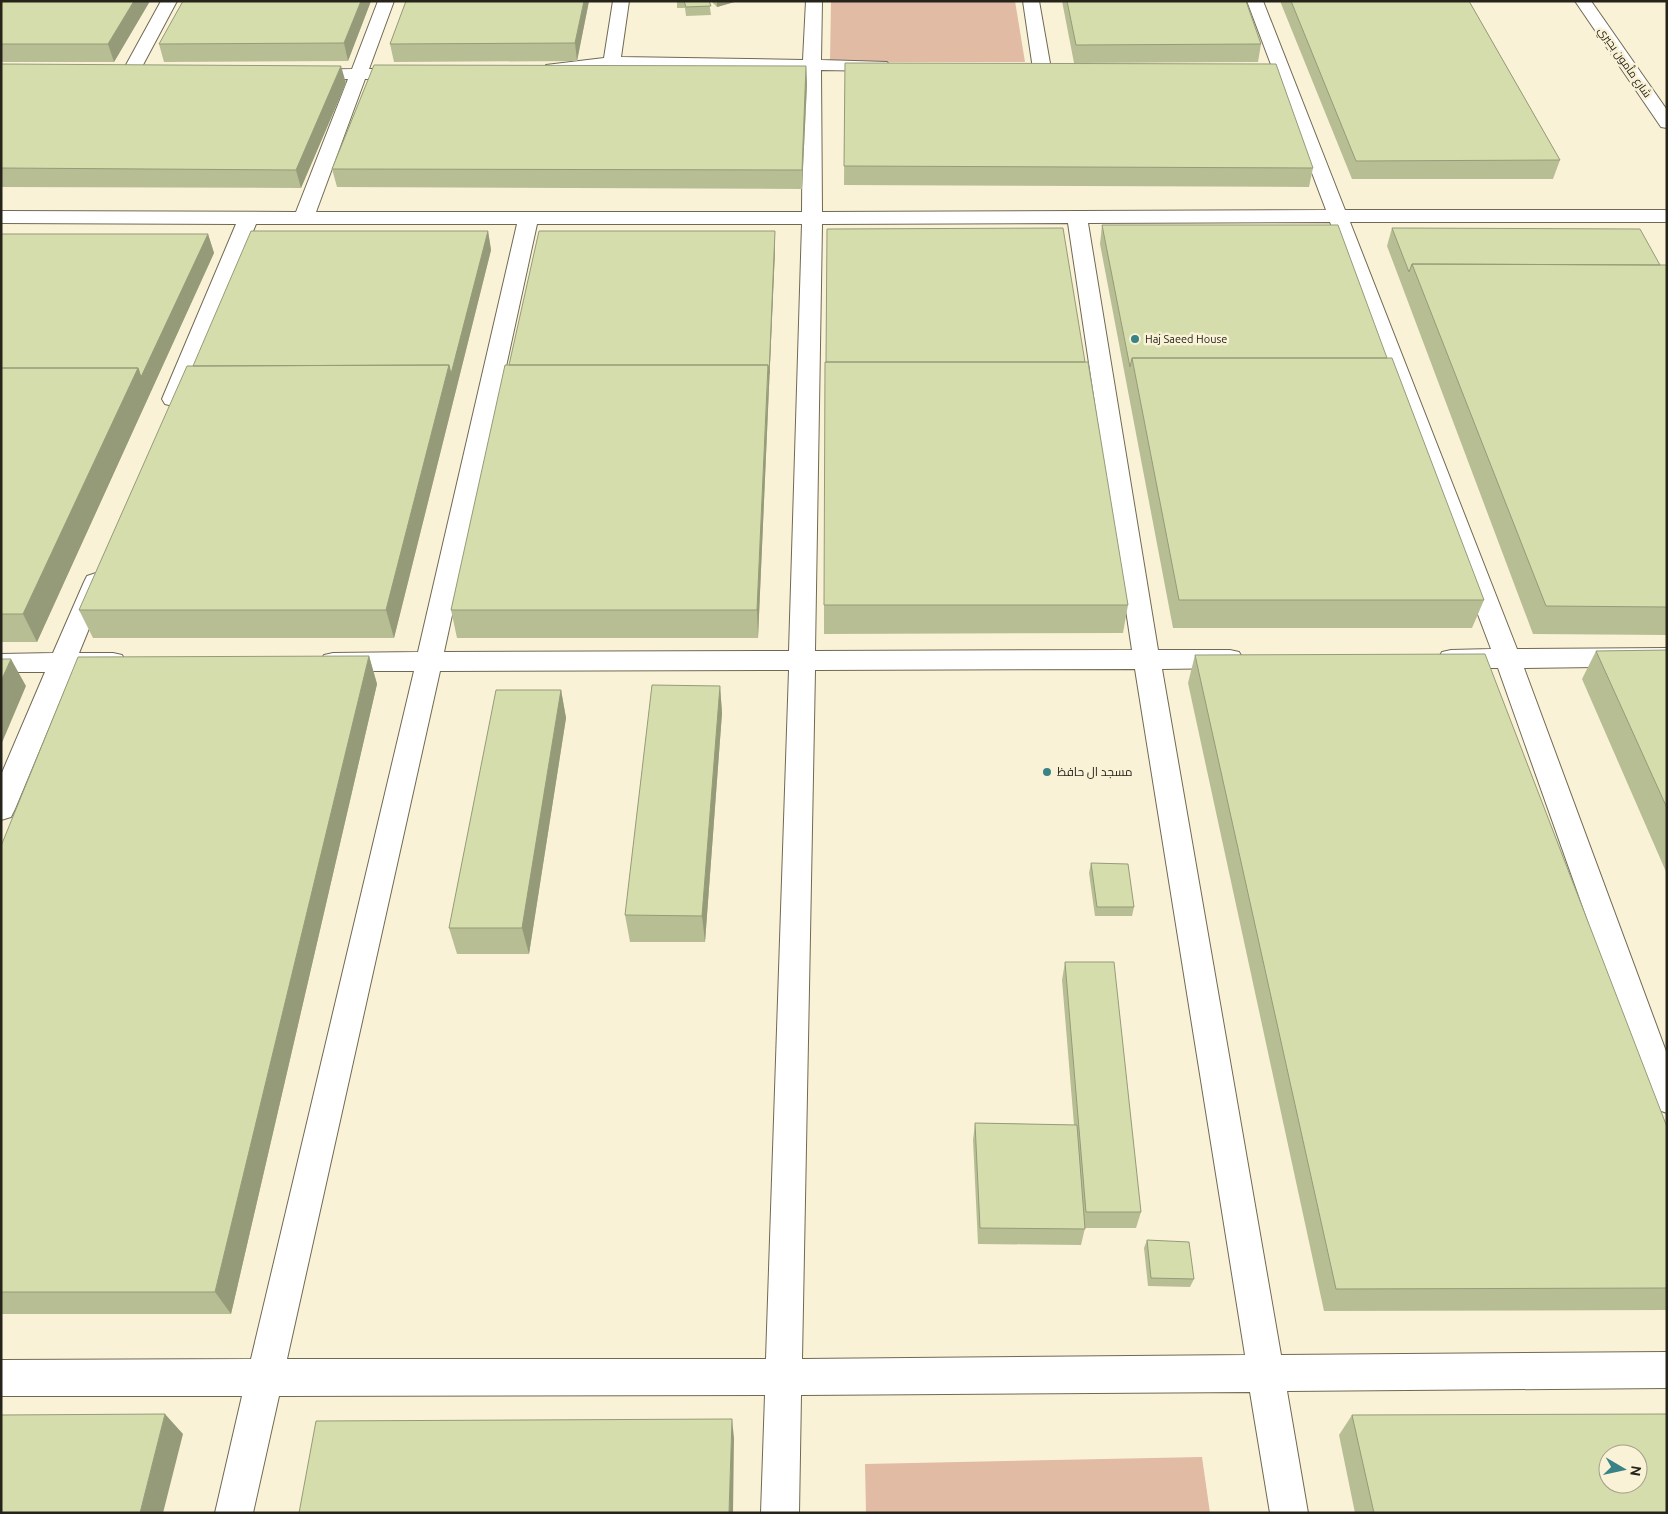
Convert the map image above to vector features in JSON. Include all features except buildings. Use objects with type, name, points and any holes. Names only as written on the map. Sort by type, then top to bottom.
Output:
[{"type":"street","points":[[130,74],[169,1]]},
{"type":"street","points":[[304,218],[386,1]]},
{"type":"street","points":[[612,62],[621,1]]},
{"type":"street","points":[[780,1513],[812,217],[814,1]]},
{"type":"street","points":[[1031,1],[1042,70]]},
{"type":"street","points":[[1255,1],[1273,70],[1336,215],[1508,659],[1667,1099]]},
{"type":"street","name":"شارع مأمون بحيري","points":[[1583,1],[1667,123]]},
{"type":"street","points":[[533,69],[570,68],[612,62],[898,66]]},
{"type":"street","points":[[1023,69],[1061,70]]},
{"type":"street","points":[[289,74],[358,75],[426,73]]},
{"type":"street","points":[[110,74],[150,74]]},
{"type":"street","points":[[1,217],[528,219],[1336,215],[1667,216]]},
{"type":"street","points":[[1077,216],[1147,660],[1289,1513]]},
{"type":"street","points":[[165,418],[248,219]]},
{"type":"street","points":[[234,1513],[528,219]]},
{"type":"street","points":[[1,809],[104,563]]},
{"type":"street","points":[[1430,659],[1667,657]]},
{"type":"street","points":[[310,662],[1254,659]]},
{"type":"street","points":[[1,663],[141,662]]},
{"type":"street","points":[[1,1378],[783,1377],[1667,1370]]},
{"type":"shaded area","points":[[831,1],[1015,1],[1025,62],[830,62]]},
{"type":"shaded area","points":[[1202,1457],[1210,1513],[866,1513],[865,1464]]},
{"type":"place","name":"Haj Saeed House","points":[[1135,339]]},
{"type":"place","name":"مسجد ال حافظ","points":[[1047,772]]}]
